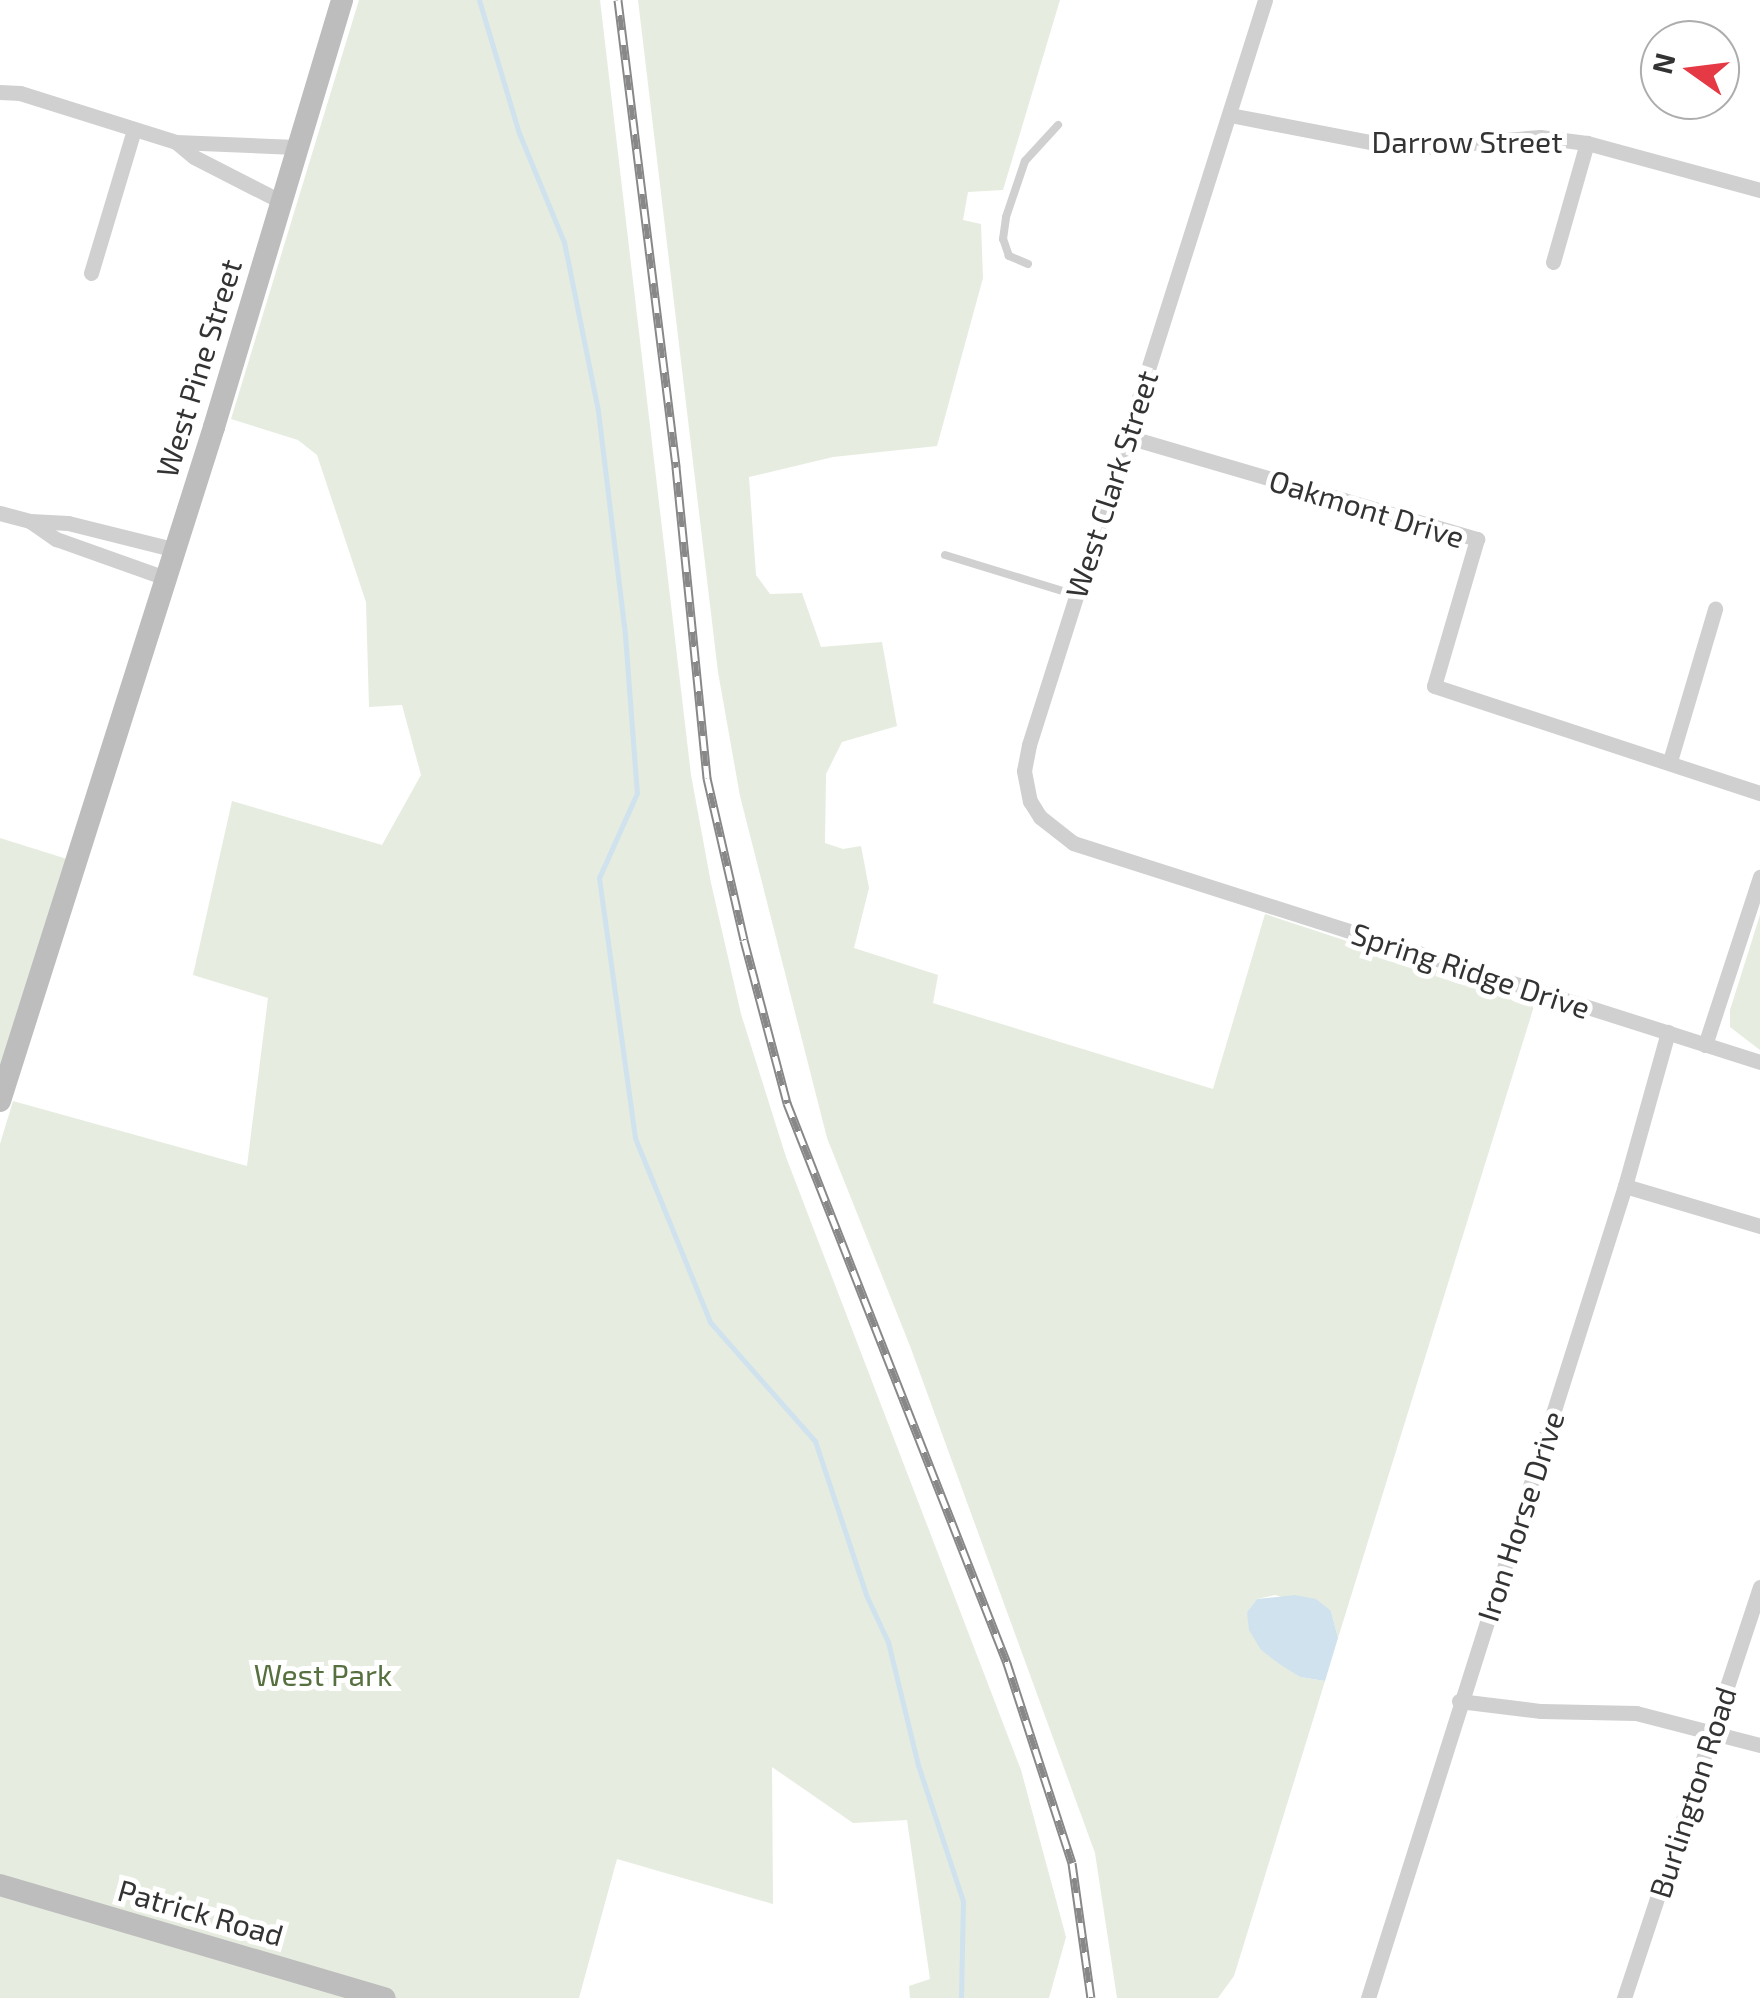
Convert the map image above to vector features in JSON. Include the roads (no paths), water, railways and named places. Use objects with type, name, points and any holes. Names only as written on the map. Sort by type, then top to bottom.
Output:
[{"type":"street","name":"West Pine Street","points":[[0,1100],[342,0]]},
{"type":"street","name":"West Clark Street","points":[[1182,878],[1073,844],[1040,817],[1030,800],[1024,771],[1265,0]]},
{"type":"street","points":[[0,92],[20,93],[176,142],[296,147]]},
{"type":"street","name":"Darrow Street","points":[[1230,115],[1386,145],[1427,147],[1540,137],[1587,143],[1760,190]]},
{"type":"street","points":[[90,273],[134,130]]},
{"type":"street","points":[[176,142],[194,157],[280,201]]},
{"type":"street","points":[[1552,262],[1587,143]]},
{"type":"street","name":"Oakmont Drive","points":[[1128,437],[1478,540],[1434,686],[1760,793]]},
{"type":"street","points":[[0,513],[30,521],[68,523],[172,549]]},
{"type":"street","points":[[30,521],[56,539],[163,577]]},
{"type":"street","points":[[1670,762],[1715,609]]},
{"type":"street","points":[[1705,1045],[1760,877]]},
{"type":"street","name":"Spring Ridge Drive","points":[[1182,878],[1760,1062]]},
{"type":"street","name":"Iron Horse Drive","points":[[1368,1998],[1625,1186],[1668,1032]]},
{"type":"street","points":[[1625,1186],[1760,1226]]},
{"type":"street","name":"Burlington Road","points":[[1624,1998],[1760,1586]]},
{"type":"street","points":[[1460,1702],[1636,1713],[1760,1746]]},
{"type":"street","name":"Patrick Road","points":[[0,1885],[386,1998]]},
{"type":"lane","points":[[1028,264],[1009,256],[1003,239],[1006,216],[1025,162],[1058,125]]},
{"type":"lane","points":[[945,554],[1076,595]]},
{"type":"water","points":[[1295,1595],[1316,1599],[1331,1611],[1338,1638],[1325,1681],[1300,1677],[1278,1663],[1261,1650],[1249,1630],[1247,1612],[1257,1599]]},
{"type":"waterway","points":[[479,0],[519,133],[564,242],[598,411],[625,635],[637,793],[599,878],[635,1138],[710,1322],[815,1441],[867,1597],[888,1642],[918,1765],[963,1901],[961,1998]]},
{"type":"railway","points":[[618,0],[676,467],[707,778],[744,940],[787,1103],[1007,1663],[1072,1863],[1091,1998]]},
{"type":"park label","name":"West Park","points":[[323,1674]]}]
